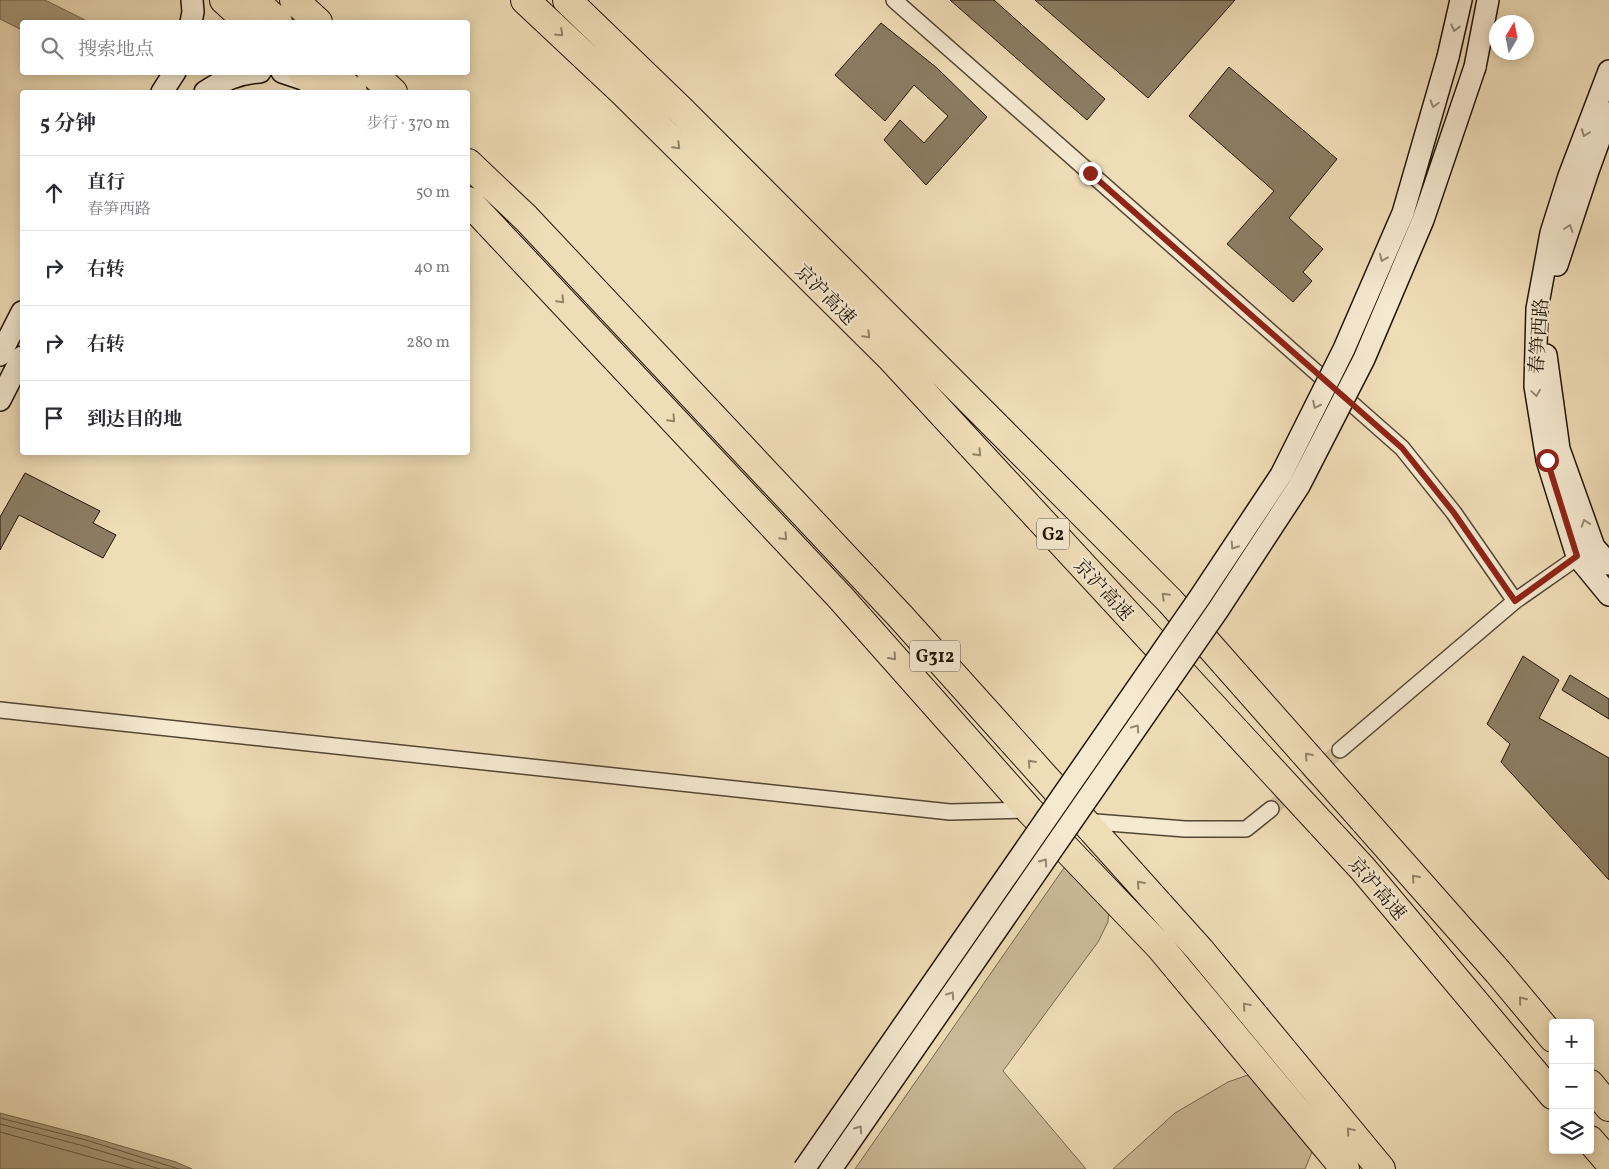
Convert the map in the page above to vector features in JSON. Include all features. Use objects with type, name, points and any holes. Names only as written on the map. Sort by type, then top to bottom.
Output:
[{"type":"highway","points":[[224,0],[246,20]]},
{"type":"highway","points":[[254,0],[276,20]]},
{"type":"highway","points":[[294,0],[316,20]]},
{"type":"highway","name":"京沪高速","points":[[525,0],[623,92],[890,357],[1363,869],[1549,1090]]},
{"type":"highway","name":"京沪高速","points":[[568,0],[682,111],[1170,600],[1498,972],[1549,1033]]},
{"type":"highway","points":[[374,75],[391,90]]},
{"type":"highway","points":[[317,80],[347,90]]},
{"type":"highway","name":"G312","points":[[470,165],[526,218],[894,610],[1200,950],[1381,1169]]},
{"type":"highway","name":"G312","points":[[470,203],[840,597],[1029,810],[1160,946],[1345,1169]]},
{"type":"highway","points":[[470,227],[542,281]]},
{"type":"highway","points":[[1594,1089],[1609,1107]]},
{"type":"highway","points":[[1594,1145],[1609,1162]]},
{"type":"main road","points":[[191,20],[192,0]]},
{"type":"main road","points":[[804,1169],[1194,606],[1281,474],[1344,349],[1402,213],[1448,57],[1461,0]]},
{"type":"main road","points":[[831,1169],[1218,610],[1300,486],[1364,358],[1423,220],[1475,67],[1488,0]]},
{"type":"main road","name":"春笋西路","points":[[1609,71],[1569,176],[1551,233],[1537,308],[1535,386],[1547,460],[1585,551],[1609,595]]},
{"type":"main road","points":[[163,90],[173,75]]},
{"type":"main road","points":[[208,90],[217,84],[243,75]]},
{"type":"main road","points":[[295,75],[317,80]]},
{"type":"main road","name":"春笋西路","points":[[1609,113],[1557,265],[1546,356],[1559,449],[1585,551],[1609,564]]},
{"type":"main road","points":[[0,355],[20,316]]},
{"type":"main road","points":[[0,400],[20,362]]},
{"type":"street","points":[[894,0],[1402,448],[1454,513],[1515,601]]},
{"type":"street","points":[[1340,750],[1515,601],[1585,551]]},
{"type":"street","points":[[0,710],[950,812],[1029,810],[1083,821],[1185,830],[1246,829],[1271,809]]},
{"type":"shaded area","points":[[1068,862],[1109,907],[1108,922],[1098,942],[1003,1071],[1086,1169],[855,1169]]},
{"type":"shaded area","points":[[1248,1075],[1314,1147],[1305,1169],[1113,1169],[1175,1113],[1228,1082]]},
{"type":"water","points":[[0,0],[45,0],[85,20],[20,20],[20,29],[0,19]]},
{"type":"water","points":[[0,1113],[87,1136],[176,1162],[192,1169],[0,1169]]},
{"type":"building","points":[[950,0],[994,0],[1105,99],[1087,120]]},
{"type":"building","points":[[1035,0],[1235,0],[1148,98]]},
{"type":"building","points":[[881,23],[937,68],[987,117],[926,185],[884,140],[900,120],[924,143],[948,116],[914,85],[885,121],[835,75]]},
{"type":"building","points":[[1229,67],[1337,159],[1289,218],[1323,249],[1303,272],[1312,281],[1293,302],[1227,244],[1274,191],[1189,116]]},
{"type":"building","points":[[25,473],[100,511],[93,523],[116,535],[103,558],[19,515],[0,550],[0,517]]},
{"type":"building","points":[[1523,656],[1559,680],[1539,718],[1609,758],[1609,880],[1501,762],[1510,744],[1487,724]]},
{"type":"building","points":[[1570,675],[1609,699],[1609,719],[1562,690]]},
{"type":"tunnel","points":[[1271,809],[1340,750]]},
{"type":"route","points":[[1090,173],[1402,448],[1454,513],[1515,601],[1577,556],[1547,460]]}]
